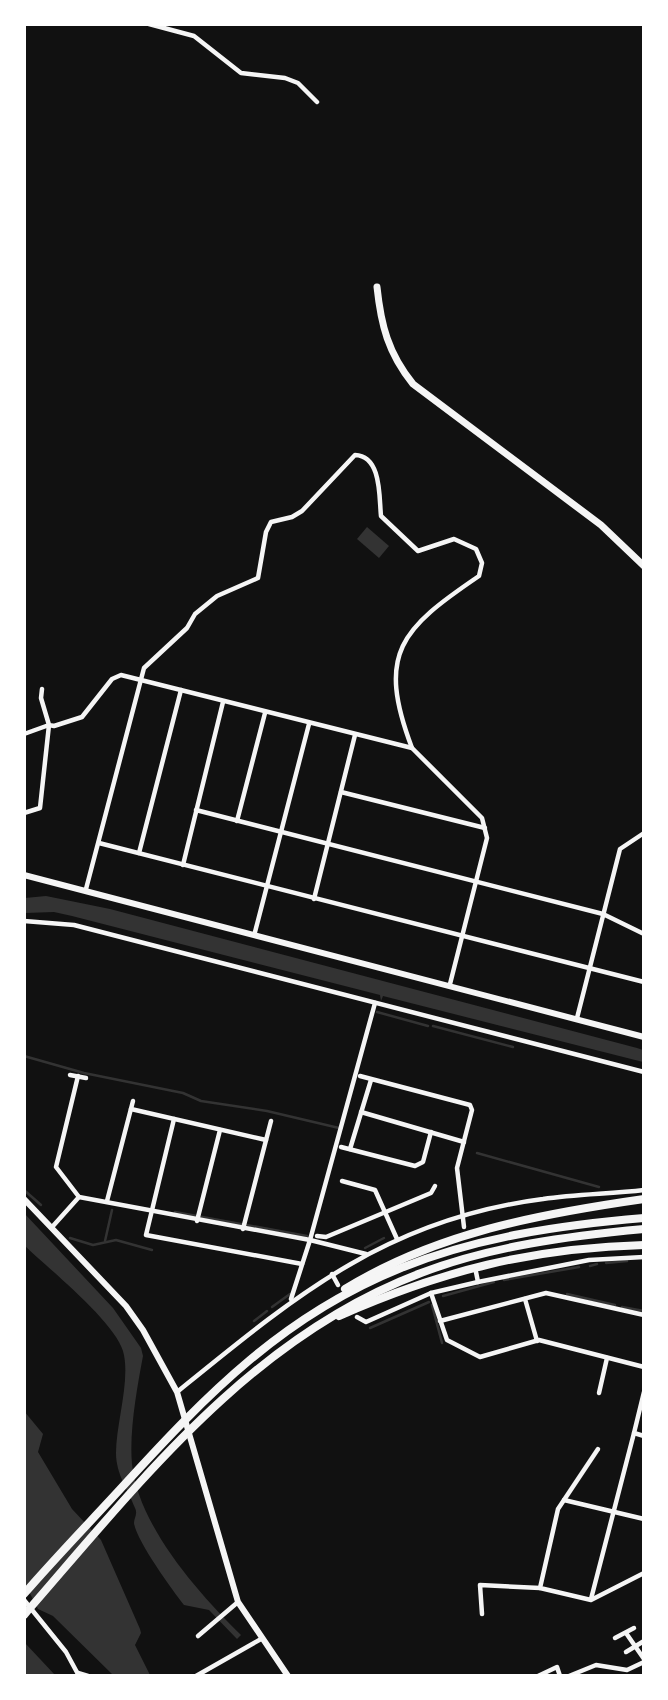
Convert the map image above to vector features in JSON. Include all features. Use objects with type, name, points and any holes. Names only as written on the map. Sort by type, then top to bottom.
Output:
[{"type":"highway","points":[[24,1596],[203,1401],[253,1354],[358,1281],[440,1242],[519,1221],[643,1199]]},
{"type":"highway","points":[[299,1321],[375,1279],[454,1250],[545,1229],[643,1218]]},
{"type":"highway","points":[[24,1616],[176,1444],[259,1366],[306,1331],[376,1292],[456,1261],[542,1242],[643,1229]]},
{"type":"highway","points":[[306,1331],[404,1287],[470,1268],[534,1255],[643,1245]]},
{"type":"main road","points":[[377,287],[384,336],[400,368],[426,396],[601,525],[643,566]]},
{"type":"street","points":[[149,24],[194,36],[241,73],[285,78],[298,83],[317,102]]},
{"type":"street","points":[[86,889],[144,668],[187,628],[195,614],[217,596],[258,578],[266,532],[271,522],[302,511],[345,463],[355,455],[361,455],[377,476],[381,516],[418,551],[454,539],[476,549],[482,563],[479,576],[436,605],[405,637],[395,673],[396,699],[412,748],[482,818],[487,838],[450,984]]},
{"type":"street","points":[[24,734],[82,717],[112,680],[121,675],[139,682],[412,748]]},
{"type":"street","points":[[24,813],[40,808],[49,725],[41,698],[42,690]]},
{"type":"street","points":[[139,853],[181,690]]},
{"type":"street","points":[[183,866],[223,702]]},
{"type":"street","points":[[237,821],[265,713]]},
{"type":"street","points":[[255,932],[309,724]]},
{"type":"street","points":[[314,899],[355,735]]},
{"type":"street","points":[[341,792],[485,828]]},
{"type":"street","points":[[196,810],[603,914],[643,934]]},
{"type":"street","points":[[577,1018],[620,849],[643,833]]},
{"type":"street","points":[[99,842],[183,866],[643,982]]},
{"type":"street","points":[[24,875],[255,932],[643,1037]]},
{"type":"street","points":[[24,921],[74,925],[643,1072]]},
{"type":"street","points":[[290,1300],[310,1240],[376,1003]]},
{"type":"street","points":[[70,1075],[86,1078]]},
{"type":"street","points":[[78,1076],[57,1167],[79,1198],[310,1240],[366,1254]]},
{"type":"street","points":[[360,1076],[470,1105],[472,1110],[457,1168],[464,1227]]},
{"type":"street","points":[[350,1149],[371,1079]]},
{"type":"street","points":[[107,1201],[133,1101]]},
{"type":"street","points":[[131,1109],[266,1140]]},
{"type":"street","points":[[361,1112],[464,1142]]},
{"type":"street","points":[[174,1119],[146,1235],[302,1264]]},
{"type":"street","points":[[243,1229],[271,1121]]},
{"type":"street","points":[[197,1221],[220,1130]]},
{"type":"street","points":[[341,1147],[420,1166],[431,1132]]},
{"type":"street","points":[[342,1181],[375,1191],[397,1239]]},
{"type":"street","points":[[317,1236],[326,1237],[431,1193],[435,1186]]},
{"type":"street","points":[[177,1392],[290,1300],[366,1254],[397,1239],[461,1216],[542,1199],[643,1190]]},
{"type":"street","points":[[53,1226],[79,1198]]},
{"type":"street","points":[[24,1199],[53,1226],[126,1306],[177,1392],[238,1601],[261,1639],[288,1675]]},
{"type":"street","points":[[357,1317],[366,1322],[431,1293],[478,1282],[589,1261],[643,1256]]},
{"type":"street","points":[[476,1272],[478,1282]]},
{"type":"street","points":[[331,1274],[338,1285]]},
{"type":"street","points":[[431,1293],[447,1340],[480,1357],[537,1341],[643,1367]]},
{"type":"street","points":[[440,1321],[546,1293],[643,1315]]},
{"type":"street","points":[[525,1299],[537,1341]]},
{"type":"street","points":[[598,1392],[607,1358]]},
{"type":"street","points":[[591,1600],[643,1392]]},
{"type":"street","points":[[634,1433],[643,1436]]},
{"type":"street","points":[[540,1588],[558,1509],[598,1450]]},
{"type":"street","points":[[564,1500],[643,1519]]},
{"type":"street","points":[[482,1614],[480,1585],[540,1588],[591,1600],[643,1573]]},
{"type":"street","points":[[24,1596],[66,1652],[77,1675],[88,1675]]},
{"type":"street","points":[[198,1636],[231,1610],[238,1601]]},
{"type":"street","points":[[615,1638],[634,1628]]},
{"type":"street","points":[[569,1675],[596,1665],[627,1671],[643,1660],[626,1633]]},
{"type":"street","points":[[196,1675],[261,1639]]},
{"type":"street","points":[[626,1652],[643,1641]]},
{"type":"street","points":[[538,1675],[557,1667],[560,1675]]},
{"type":"shaded area","points":[[367,527],[389,546],[379,558],[357,539]]},
{"type":"shaded area","points":[[46,896],[110,909],[637,1048],[643,1050],[643,1062],[383,996],[381,1001],[380,995],[72,916],[54,912],[25,913],[25,898]]},
{"type":"shaded area","points":[[24,1213],[113,1308],[141,1348],[143,1356],[132,1438],[132,1464],[137,1487],[146,1511],[173,1557],[189,1579],[241,1635],[237,1639],[209,1610],[184,1605],[136,1531],[136,1510],[120,1475],[116,1453],[125,1375],[123,1351],[107,1325],[94,1311],[25,1246]]},
{"type":"shaded area","points":[[24,1411],[43,1434],[38,1452],[72,1509],[101,1540],[140,1629],[141,1633],[135,1645],[150,1675],[113,1675],[53,1616],[38,1609],[25,1584]]},
{"type":"shaded area","points":[[25,1643],[55,1675],[26,1675]]},
{"type":"waterway","points":[[377,1012],[428,1026]]},
{"type":"waterway","points":[[433,1026],[513,1047]]},
{"type":"waterway","points":[[24,1056],[84,1073],[183,1093],[201,1101],[267,1111],[339,1128]]},
{"type":"waterway","points":[[477,1153],[599,1187]]},
{"type":"waterway","points":[[24,1190],[41,1205]]},
{"type":"waterway","points":[[105,1241],[112,1210]]},
{"type":"waterway","points":[[175,1212],[307,1236]]},
{"type":"waterway","points":[[70,1238],[93,1245],[116,1240],[152,1250]]},
{"type":"waterway","points":[[365,1248],[384,1238]]},
{"type":"waterway","points":[[606,1263],[627,1261]]},
{"type":"waterway","points":[[590,1266],[597,1264]]},
{"type":"waterway","points":[[504,1280],[579,1267]]},
{"type":"waterway","points":[[443,1296],[494,1282]]},
{"type":"waterway","points":[[272,1307],[290,1294]]},
{"type":"waterway","points":[[567,1294],[615,1305]]},
{"type":"waterway","points":[[370,1328],[429,1302]]},
{"type":"waterway","points":[[432,1305],[442,1343]]},
{"type":"waterway","points":[[622,1307],[644,1311]]},
{"type":"waterway","points":[[254,1321],[267,1311]]}]
